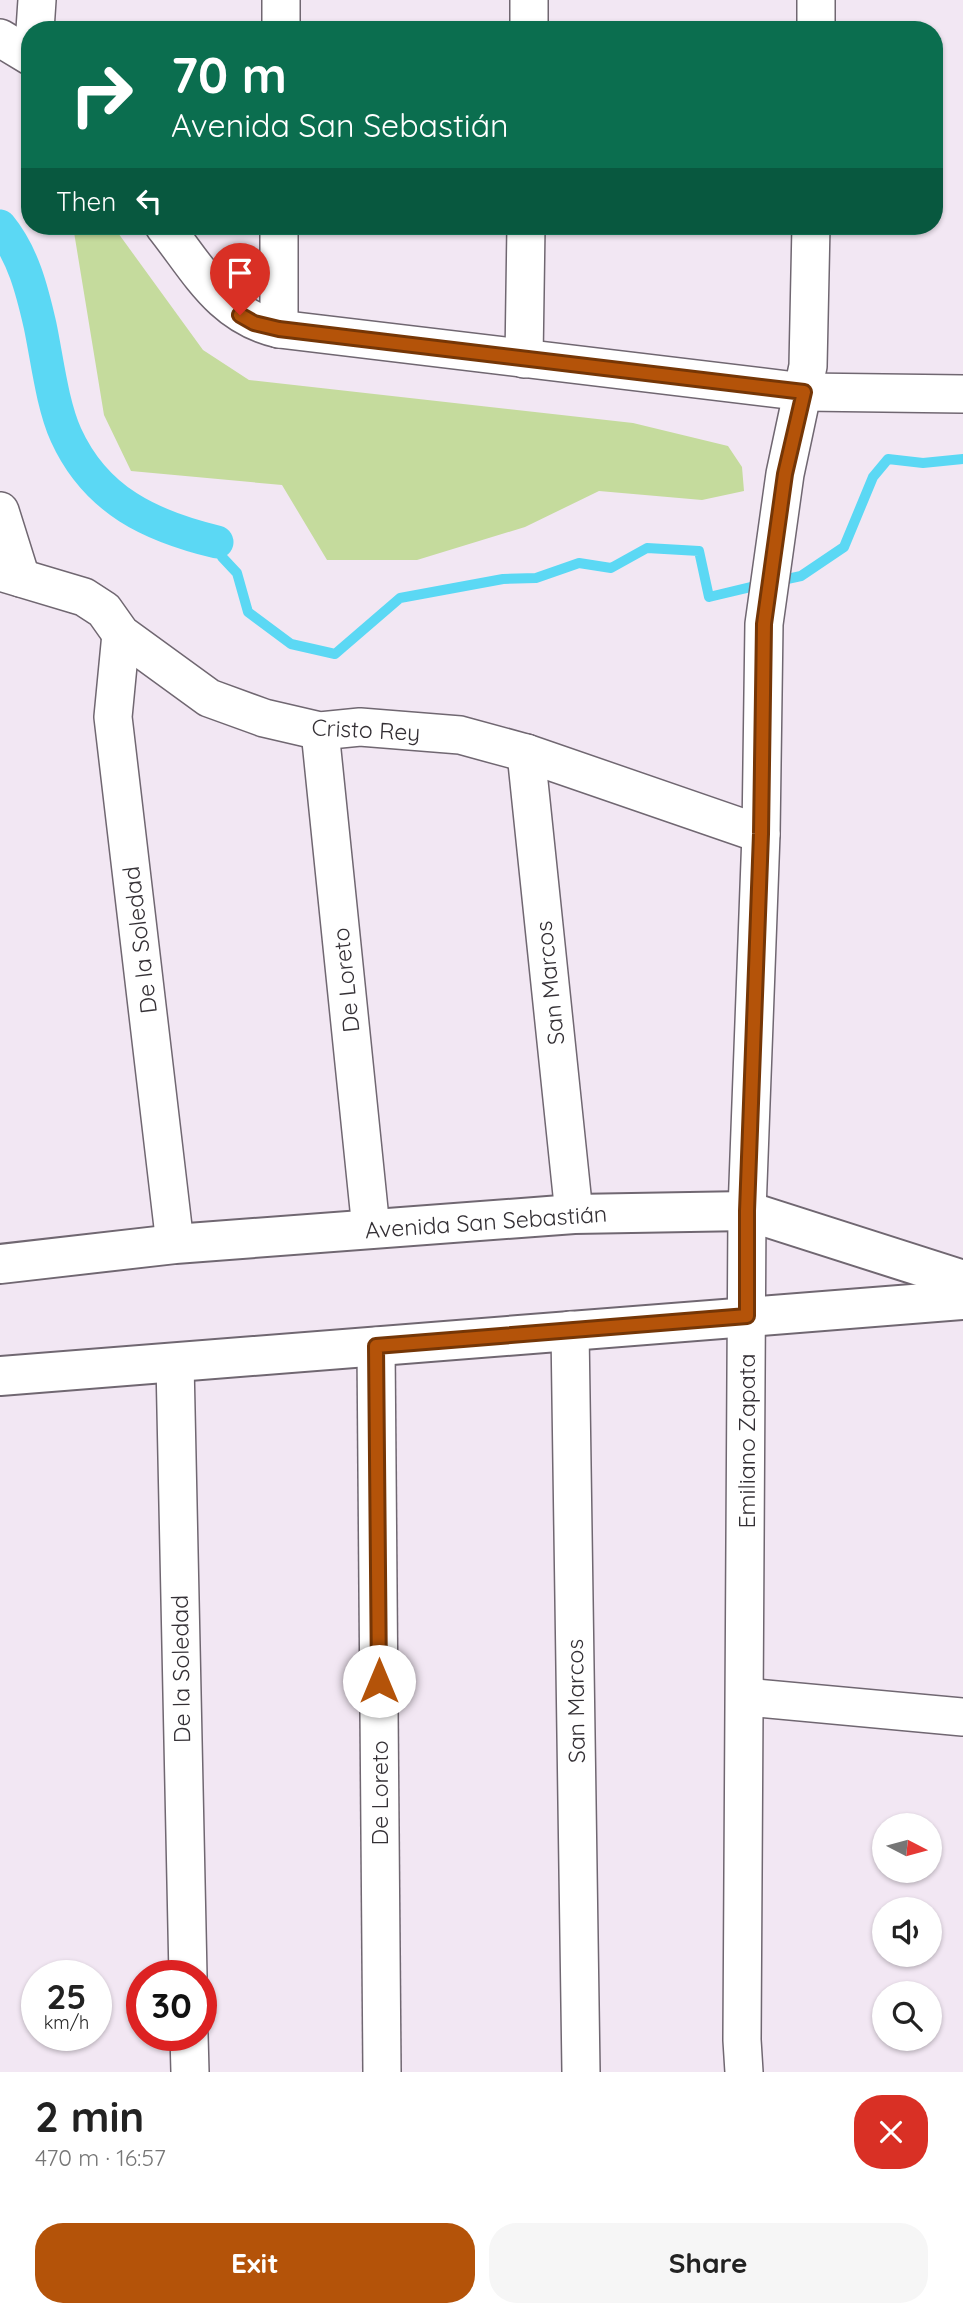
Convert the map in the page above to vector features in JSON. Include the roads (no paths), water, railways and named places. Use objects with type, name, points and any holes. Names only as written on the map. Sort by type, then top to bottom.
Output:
[{"type":"main road","name":"Avenida San Sebastián","points":[[0,1264],[175,1244],[372,1228],[574,1214],[747,1211],[963,1280]]},
{"type":"main road","points":[[0,1376],[963,1300]]},
{"type":"street","points":[[36,21],[37,0]]},
{"type":"street","points":[[281,0],[281,21]]},
{"type":"street","points":[[529,0],[529,21]]},
{"type":"street","points":[[816,0],[816,21]]},
{"type":"street","points":[[0,38],[21,51]]},
{"type":"street","points":[[171,235],[227,306],[254,323],[279,329],[804,392],[963,394]]},
{"type":"street","points":[[279,235],[279,329]]},
{"type":"street","points":[[524,359],[526,235]]},
{"type":"street","name":"Emiliano Zapata","points":[[744,2072],[742,2040],[747,1211],[761,834],[764,624],[785,474],[808,366],[811,235]]},
{"type":"street","points":[[0,510],[10,575]]},
{"type":"street","name":"Cristo Rey","points":[[10,575],[84,597],[104,610],[121,635],[209,698],[264,718],[320,732],[360,727],[460,735],[526,753],[761,834]]},
{"type":"street","name":"De la Soledad","points":[[121,635],[113,717],[175,1244]]},
{"type":"street","name":"De Loreto","points":[[320,732],[372,1228]]},
{"type":"street","name":"San Marcos","points":[[526,753],[574,1214]]},
{"type":"street","name":"San Marcos","points":[[570,1330],[581,2072]]},
{"type":"street","name":"De Loreto","points":[[376,1346],[382,2072]]},
{"type":"street","name":"De la Soledad","points":[[175,1363],[188,1960]]},
{"type":"street","points":[[746,1697],[963,1717]]},
{"type":"street","points":[[189,2051],[190,2072]]},
{"type":"waterway","points":[[0,226],[15,248],[26,273],[57,409],[78,458],[110,494],[128,507],[170,528],[217,542]]},
{"type":"waterway","points":[[778,581],[801,576],[844,547],[873,477],[888,459],[923,463],[963,459]]},
{"type":"waterway","points":[[217,542],[222,557],[237,573],[248,612],[291,644],[335,654],[400,598],[503,579],[536,578],[579,563],[611,568],[647,548],[699,551],[709,597],[763,584]]}]
